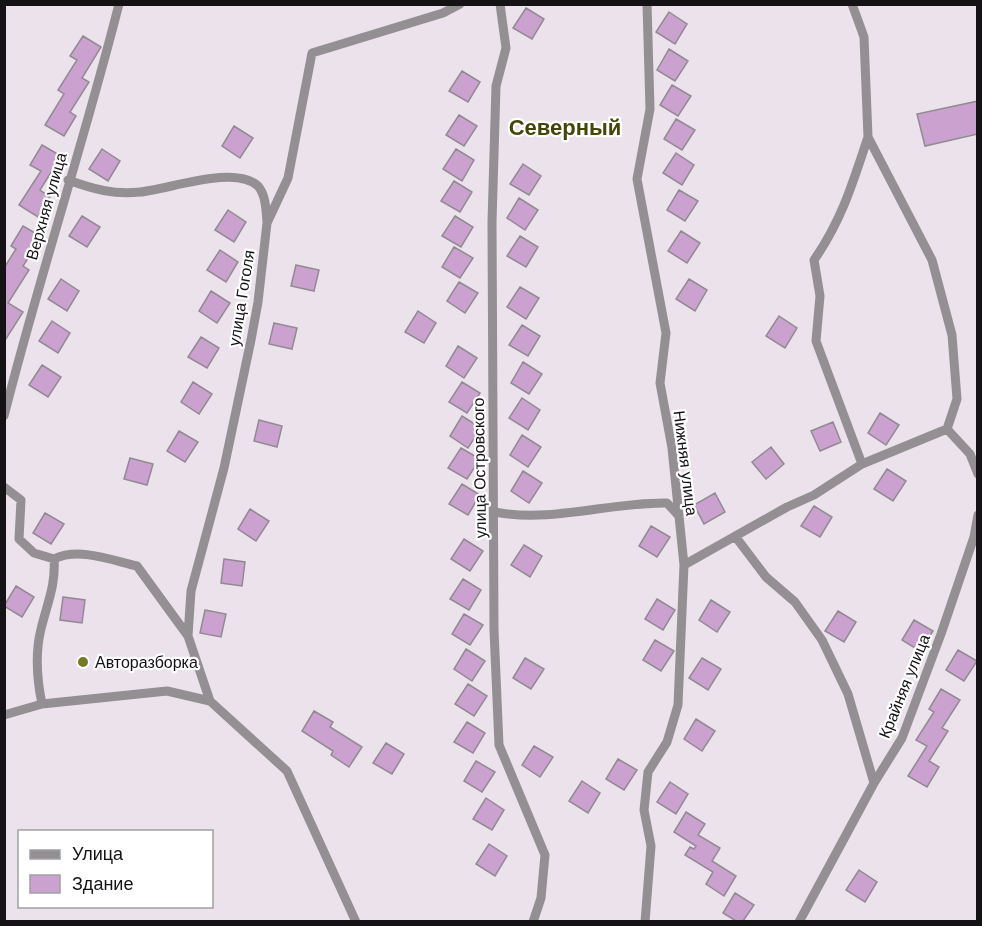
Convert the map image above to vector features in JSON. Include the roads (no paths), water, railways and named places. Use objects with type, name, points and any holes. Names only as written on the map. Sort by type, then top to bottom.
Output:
[{"type":"street","name":"Верхняя улица","points":[[4,416],[68,180],[92,107],[119,4]]},
{"type":"street","name":"улица Гоголя","points":[[210,701],[188,636],[191,591],[224,468],[258,302],[267,223],[288,178],[312,53],[443,13],[460,4]]},
{"type":"street","name":"улица Островского","points":[[500,4],[506,48],[496,87],[492,222],[494,630],[499,745],[545,855],[541,898],[533,921]]},
{"type":"street","name":"Нижняя улица","points":[[645,921],[651,846],[644,810],[648,772],[667,742],[678,705],[684,565],[672,448],[660,383],[666,333],[637,179],[650,109],[647,4]]},
{"type":"street","points":[[852,4],[864,37],[868,137],[834,233],[814,260],[820,297],[816,341],[862,464]]},
{"type":"street","points":[[684,565],[814,495],[862,464],[946,429],[957,399],[952,335],[932,260],[868,137]]},
{"type":"street","points":[[68,180],[104,192],[142,192],[177,183],[218,178],[242,179],[257,186],[264,198],[267,223]]},
{"type":"street","points":[[946,429],[969,454],[978,474]]},
{"type":"street","points":[[4,488],[21,500],[20,539],[34,553],[54,559],[65,554],[84,554],[137,566],[188,636]]},
{"type":"street","points":[[495,512],[508,514],[566,513],[642,503],[667,503],[679,516]]},
{"type":"street","name":"Крайняя улица","points":[[800,921],[874,783],[902,738],[941,634],[974,537],[978,515]]},
{"type":"street","points":[[735,536],[766,578],[795,602],[822,640],[848,694],[874,783]]},
{"type":"street","points":[[42,704],[38,687],[38,654],[40,630],[52,592],[54,559]]},
{"type":"street","points":[[4,715],[42,704],[167,691],[210,701],[287,771],[356,921]]},
{"type":"place","name":"Авторазборка","points":[[83,662]]},
{"type":"district","name":"Северный","points":[[565,127]]}]
